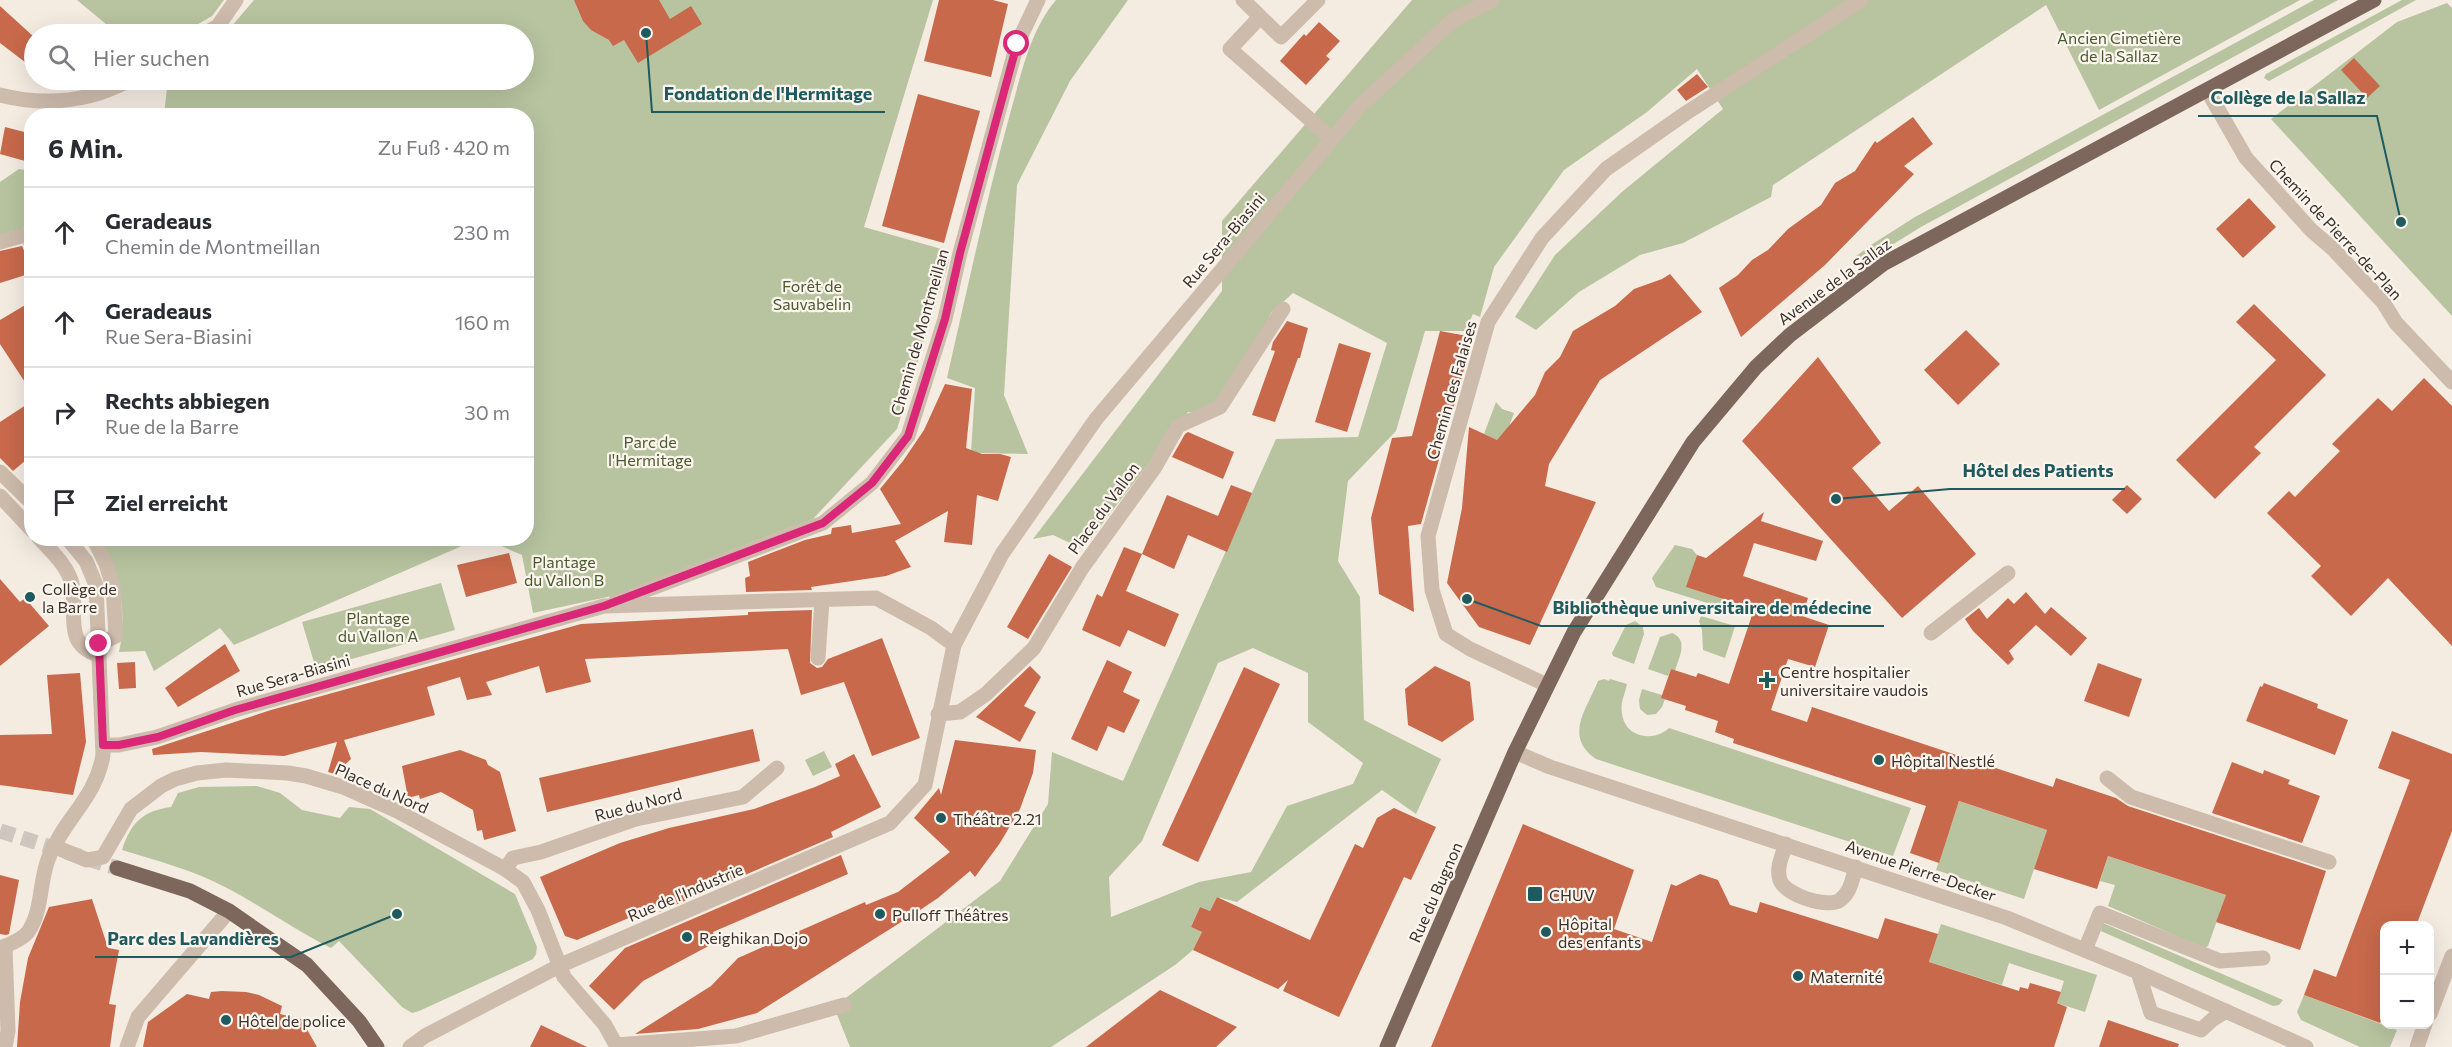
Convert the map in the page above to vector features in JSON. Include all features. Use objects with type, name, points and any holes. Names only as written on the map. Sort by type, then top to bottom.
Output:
[{"type":"main road","name":"Avenue de la Sallaz","points":[[1515,752],[1574,632],[1693,442],[1749,375],[1790,336],[1883,264],[2374,0]]},
{"type":"main road","name":"Rue du Bugnon","points":[[1387,1047],[1515,752]]},
{"type":"main road","points":[[117,868],[190,891],[229,911],[306,965],[359,1021],[377,1047]]},
{"type":"street","points":[[219,24],[236,0]]},
{"type":"street","name":"Chemin de Montmeillan","points":[[604,606],[823,523],[872,483],[908,436],[945,319],[960,253],[1017,44],[1038,0]]},
{"type":"street","points":[[1243,0],[1281,37],[1318,0]]},
{"type":"street","name":"Rue Sera-Biasini","points":[[954,645],[1002,554],[1096,419],[1360,106],[1453,20],[1492,0]]},
{"type":"street","name":"Chemin des Falaises","points":[[1547,685],[1470,649],[1446,634],[1431,590],[1428,536],[1488,322],[1542,238],[1606,169],[1686,113],[1861,0]]},
{"type":"street","points":[[1260,17],[1230,49],[1332,139]]},
{"type":"street","points":[[0,95],[28,101],[53,102],[105,90]]},
{"type":"street","name":"Chemin de Pierre-de-Plan","points":[[2207,90],[2246,158],[2311,230],[2332,248],[2383,302],[2396,323],[2452,382]]},
{"type":"street","points":[[0,242],[24,235]]},
{"type":"street","name":"Place du Vallon","points":[[938,714],[960,712],[986,694],[1035,648],[1082,568],[1155,467],[1178,426],[1220,407],[1283,309]]},
{"type":"street","points":[[0,472],[24,495]]},
{"type":"street","points":[[0,496],[24,522]]},
{"type":"street","points":[[46,546],[59,560],[72,582],[72,624],[77,637],[88,652],[99,649],[116,636],[112,587],[106,564],[97,546]]},
{"type":"street","points":[[5,1047],[8,1030],[2,947],[27,934],[34,919],[53,846],[93,788],[101,766],[103,745],[96,585],[86,561],[74,546]]},
{"type":"street","points":[[1931,633],[2008,573]]},
{"type":"street","points":[[818,658],[818,601],[876,598],[931,628],[954,645],[938,714]]},
{"type":"street","name":"Rue Sera-Biasini","points":[[103,745],[119,745],[158,737],[235,710],[604,606],[818,601]]},
{"type":"street","name":"Rue de l'Industrie","points":[[410,1047],[425,1036],[561,965],[890,823],[925,785],[936,737],[938,714]]},
{"type":"street","name":"Avenue Pierre-Decker","points":[[1515,752],[1550,767],[2007,918],[2138,972],[2306,1047]]},
{"type":"street","name":"Rue du Nord","points":[[506,869],[513,858],[542,852],[636,819],[743,797],[777,768]]},
{"type":"street","name":"Place du Nord","points":[[53,846],[87,860],[103,857],[131,809],[161,786],[175,779],[197,773],[226,770],[288,773],[325,782],[397,811],[506,869],[523,882],[561,965],[564,977],[605,1025],[616,1045],[736,1036],[844,1005]]},
{"type":"street","points":[[2107,778],[2131,797],[2329,862]]},
{"type":"street","points":[[1786,844],[1778,868],[1780,880],[1785,889],[1822,903],[1831,904],[1845,896],[1849,891],[1856,867]]},
{"type":"street","points":[[127,1047],[138,1017],[229,911]]},
{"type":"street","points":[[2085,950],[2100,913],[2220,962],[2263,958]]},
{"type":"street","points":[[2434,1003],[2452,956]]},
{"type":"street","points":[[2138,972],[2151,1013],[2201,1030],[2213,1018],[2226,1011]]},
{"type":"street","points":[[2417,1047],[2424,1029]]},
{"type":"green space","points":[[77,0],[224,0],[212,16],[198,24],[106,24]]},
{"type":"green space","name":"Parc de l'Hermitage","points":[[254,0],[933,0],[864,227],[945,250],[949,261],[897,429],[813,519],[612,596],[533,613],[522,555],[501,546],[534,546],[534,108],[165,108],[167,90],[534,90],[534,24],[234,24]]},
{"type":"green space","points":[[1056,0],[1128,0],[1070,81],[1017,185],[1004,395],[1028,454],[971,453],[975,388],[947,378],[993,180],[1022,70],[1032,40]]},
{"type":"green space","name":"Ancien Cimetière de la Sallaz","points":[[1412,0],[2300,0],[2099,110],[2046,5],[1773,185],[1771,197],[1683,243],[1640,255],[1579,292],[1536,330],[1515,317],[1555,255],[1623,191],[1723,109],[1697,69],[1647,112],[1564,170],[1494,267],[1480,317],[1473,314],[1465,331],[1425,331],[1396,431],[1348,481],[1338,561],[1360,597],[1364,720],[1441,759],[1416,814],[1382,790],[1237,902],[1217,897],[1210,911],[1200,907],[1191,927],[1202,932],[1193,950],[1175,965],[1051,1047],[850,1047],[834,1007],[1000,881],[1048,804],[1052,752],[1123,781],[1276,439],[1358,437],[1387,343],[1293,293],[1271,313],[1223,413],[1188,412],[1083,549],[1053,535],[1033,539],[1222,291],[1222,221]],"holes":[[[1253,648],[1308,673],[1308,722],[1363,763],[1353,784],[1287,806],[1251,872],[1199,882],[1111,917],[1109,877],[1142,841],[1218,663]]]},
{"type":"green space","points":[[2314,0],[2338,0],[1921,227],[1856,267],[1851,264],[1851,260],[1871,245],[1915,217]]},
{"type":"green space","points":[[2402,0],[2416,0],[2269,81],[2264,78],[2266,74]]},
{"type":"green space","points":[[2447,3],[2452,8],[2452,316],[2271,119],[2397,22]]},
{"type":"green space","points":[[19,169],[24,170],[24,226],[21,231],[0,238],[0,182]]},
{"type":"green space","points":[[1496,402],[1502,409],[1514,413],[1503,443],[1484,434]]},
{"type":"green space","points":[[1675,545],[1692,549],[1697,555],[1687,587],[1735,603],[1733,611],[1656,587],[1652,578]]},
{"type":"green space","points":[[104,546],[462,546],[234,645],[220,628],[154,671],[145,651],[119,652],[123,622],[120,594],[113,566]]},
{"type":"green space","name":"Plantage du Vallon A","points":[[441,583],[455,630],[316,669],[302,622]]},
{"type":"green space","points":[[1701,616],[1735,626],[1725,658],[1703,650],[1699,621]]},
{"type":"green space","points":[[1635,621],[1643,627],[1644,634],[1634,664],[1613,656],[1612,653],[1626,625]]},
{"type":"green space","points":[[1672,633],[1677,636],[1681,644],[1675,671],[1671,669],[1668,676],[1648,669],[1660,637]]},
{"type":"green space","points":[[1604,679],[1627,684],[1622,706],[1624,721],[1628,728],[1640,735],[1655,735],[1669,728],[1911,808],[1893,856],[1596,759],[1586,750],[1581,741],[1580,722],[1598,681]]},
{"type":"green space","points":[[1642,689],[1662,695],[1665,699],[1656,714],[1647,715],[1640,709],[1639,700]]},
{"type":"green space","points":[[824,751],[832,767],[813,776],[805,760]]},
{"type":"green space","points":[[257,786],[280,793],[302,810],[340,818],[349,807],[370,809],[515,894],[537,947],[533,959],[412,1013],[402,1007],[339,941],[331,948],[240,895],[202,876],[122,850],[129,832],[139,820],[152,812],[171,807],[178,793],[199,787]]},
{"type":"green space","points":[[1959,801],[2047,830],[2024,899],[1936,870]]},
{"type":"green space","points":[[2108,856],[2226,895],[2208,946],[2204,948],[2108,906],[2115,885],[2100,881]]},
{"type":"green space","points":[[2103,923],[2283,1000],[2279,1005],[2273,1006],[2103,932],[2101,931]]},
{"type":"green space","points":[[1941,924],[2097,975],[2085,1012],[2057,1003],[2064,981],[2009,963],[2002,985],[1929,962]]},
{"type":"green space","points":[[2304,995],[2380,1024],[2380,1029],[2397,1030],[2390,1047],[2360,1047],[2301,1020],[2297,1012]]},
{"type":"building","points":[[574,0],[659,0],[670,19],[691,6],[702,24],[638,63],[624,40],[613,46],[609,40],[591,30],[583,21]]},
{"type":"building","points":[[939,0],[993,0],[1008,4],[991,77],[924,61]]},
{"type":"building","points":[[0,6],[24,28],[24,61],[0,43]]},
{"type":"building","points":[[1319,22],[1340,41],[1326,56],[1330,59],[1306,85],[1280,61],[1304,34],[1306,36]]},
{"type":"building","points":[[2354,58],[2380,86],[2367,98],[2341,70]]},
{"type":"building","points":[[1697,74],[1708,87],[1686,101],[1677,90]]},
{"type":"building","points":[[918,94],[980,111],[944,243],[882,226]]},
{"type":"building","points":[[1913,117],[1933,144],[1904,166],[1914,174],[1825,265],[1741,337],[1719,288],[1738,275],[1752,260],[1768,250],[1788,229],[1821,205],[1835,183],[1855,171],[1875,141],[1877,143]]},
{"type":"building","points":[[5,127],[24,132],[24,161],[0,154]]},
{"type":"building","points":[[2249,198],[2276,227],[2243,258],[2216,229]]},
{"type":"building","points":[[22,246],[24,276],[0,283],[0,251]]},
{"type":"building","points":[[1670,274],[1702,312],[1600,380],[1549,464],[1545,486],[1596,502],[1530,645],[1479,627],[1447,583],[1462,508],[1469,427],[1497,440],[1535,395],[1545,372],[1560,357],[1573,331],[1615,306],[1634,289]]},
{"type":"building","points":[[2254,304],[2326,375],[2254,447],[2261,453],[2215,499],[2176,460],[2276,360],[2236,322]]},
{"type":"building","points":[[24,306],[24,381],[0,344],[0,320]]},
{"type":"building","points":[[1287,321],[1308,328],[1300,358],[1298,358],[1275,422],[1252,415],[1275,351],[1271,350],[1273,342]]},
{"type":"building","points":[[1966,330],[2000,364],[1958,405],[1924,370]]},
{"type":"building","points":[[1440,331],[1473,337],[1421,524],[1408,526],[1414,612],[1379,594],[1371,518],[1392,438],[1412,436]]},
{"type":"building","points":[[1339,343],[1371,353],[1347,432],[1315,422]]},
{"type":"building","points":[[1818,357],[1881,443],[1852,468],[1889,511],[1918,486],[1976,554],[1902,618],[1742,441]]},
{"type":"building","points":[[2424,378],[2452,406],[2452,646],[2388,578],[2351,616],[2311,576],[2321,566],[2267,513],[2289,491],[2295,497],[2340,451],[2332,444],[2378,398],[2392,411]]},
{"type":"building","points":[[945,384],[972,389],[966,448],[982,454],[1000,454],[1011,457],[998,501],[977,495],[972,545],[944,542],[948,511],[895,541],[911,567],[886,576],[811,587],[812,590],[746,592],[745,578],[750,576],[748,562],[805,540],[831,534],[832,528],[851,525],[852,533],[901,524],[880,489],[924,430]]},
{"type":"building","points":[[24,406],[24,462],[13,471],[0,458],[0,422]]},
{"type":"building","points":[[1188,432],[1234,452],[1223,479],[1172,457]]},
{"type":"building","points":[[1231,485],[1252,493],[1227,552],[1188,535],[1174,569],[1142,554],[1167,495],[1218,516]]},
{"type":"building","points":[[2127,485],[2142,499],[2127,514],[2112,500]]},
{"type":"building","name":"Hôpital Nestlé","points":[[1764,512],[1761,521],[1823,541],[1816,561],[1754,543],[1743,576],[1808,598],[1802,616],[1829,625],[1815,667],[1788,659],[1771,710],[1807,722],[1812,707],[2053,787],[2056,778],[2116,798],[2128,806],[2326,871],[2300,950],[2216,922],[2226,895],[2108,856],[2097,889],[2034,869],[2047,830],[1959,801],[1939,863],[1910,853],[1926,806],[1733,743],[1734,739],[1715,732],[1718,721],[1685,710],[1686,706],[1661,698],[1671,669],[1696,677],[1698,673],[1729,684],[1754,609],[1686,587],[1697,555],[1706,558]]},
{"type":"building","points":[[1124,547],[1142,554],[1126,591],[1179,614],[1165,647],[1128,630],[1120,647],[1082,630],[1097,594],[1102,597]]},
{"type":"building","points":[[509,553],[517,583],[466,597],[457,565]]},
{"type":"building","points":[[1049,554],[1072,567],[1028,639],[1007,627]]},
{"type":"building","points":[[0,579],[20,602],[25,598],[49,626],[0,666]]},
{"type":"building","points":[[2026,592],[2045,614],[2051,607],[2087,638],[2071,656],[2036,625],[2009,651],[2014,659],[2008,665],[1973,631],[1965,619],[1979,608],[1987,619],[2008,598],[2014,604]]},
{"type":"building","points":[[812,610],[810,663],[817,668],[822,667],[828,659],[882,638],[920,738],[872,756],[844,682],[801,695],[788,649],[585,659],[591,682],[546,693],[539,666],[486,682],[492,695],[467,700],[460,677],[427,687],[435,715],[344,740],[351,759],[335,774],[328,772],[337,742],[284,756],[201,752],[153,755],[152,749],[271,710],[581,624],[748,615],[748,612]]},
{"type":"building","points":[[225,644],[240,671],[178,707],[165,688]]},
{"type":"building","points":[[1107,660],[1132,672],[1123,692],[1140,700],[1124,733],[1108,726],[1097,751],[1071,739]]},
{"type":"building","points":[[135,662],[136,688],[119,689],[117,663]]},
{"type":"building","points":[[2098,663],[2142,679],[2129,717],[2084,701]]},
{"type":"building","points":[[1030,666],[1041,677],[1024,706],[1036,712],[1020,742],[976,717]]},
{"type":"building","points":[[1435,666],[1470,682],[1474,720],[1442,742],[1408,725],[1405,689]]},
{"type":"building","points":[[1244,667],[1280,684],[1198,862],[1162,845]]},
{"type":"building","points":[[80,673],[86,742],[73,795],[0,785],[0,735],[52,734],[47,675]]},
{"type":"building","points":[[2264,683],[2318,704],[2317,708],[2348,720],[2335,755],[2246,721],[2260,686],[2262,687]]},
{"type":"building","points":[[753,729],[760,761],[547,812],[539,778]]},
{"type":"building","points":[[2392,731],[2452,754],[2452,831],[2418,921],[2380,921],[2380,1023],[2304,995],[2314,969],[2336,977],[2410,780],[2378,768]]},
{"type":"building","points":[[955,740],[1036,750],[1033,773],[1020,809],[1000,843],[975,877],[970,871],[917,912],[757,1013],[698,1029],[635,1034],[711,986],[738,958],[865,902],[866,905],[898,892],[950,852],[914,818],[939,788],[941,795]]},
{"type":"building","points":[[460,750],[486,760],[488,765],[500,772],[516,831],[484,840],[482,830],[477,831],[473,810],[441,792],[420,799],[419,795],[408,798],[402,766]]},
{"type":"building","points":[[854,754],[881,807],[831,832],[833,837],[659,912],[671,900],[577,940],[565,936],[540,877],[620,843],[669,828],[754,809],[815,787],[840,776],[835,764]]},
{"type":"building","points":[[2232,762],[2263,774],[2264,770],[2290,780],[2288,784],[2320,796],[2302,843],[2212,813]]},
{"type":"building","points":[[1394,808],[1436,827],[1411,880],[1404,877],[1339,1017],[1283,991],[1288,980],[1278,989],[1193,950],[1202,932],[1191,927],[1200,907],[1210,911],[1217,897],[1310,940],[1355,844],[1363,848],[1377,818]]},
{"type":"building","points":[[1523,824],[1634,870],[1614,929],[1652,942],[1671,884],[1676,886],[1700,874],[1718,880],[1730,905],[1757,913],[1760,902],[1878,939],[1885,918],[1938,934],[1929,962],[2019,991],[2020,987],[2028,989],[2030,983],[2061,992],[2057,1003],[2067,1007],[2054,1047],[1431,1047]]},
{"type":"building","points":[[841,855],[848,874],[713,932],[716,942],[643,981],[614,1010],[589,986],[625,948]]},
{"type":"building","points":[[0,875],[19,880],[9,934],[6,935],[0,934]]},
{"type":"building","points":[[92,899],[108,948],[119,950],[109,1004],[116,1005],[110,1047],[17,1047],[20,1002],[28,958],[49,907]]},
{"type":"building","points":[[1160,990],[1237,1027],[1216,1047],[1086,1047]]},
{"type":"building","name":"Hôtel de police","points":[[211,992],[259,995],[282,1006],[280,1014],[301,1019],[317,1047],[143,1047],[148,1022],[187,994],[209,999]]},
{"type":"building","points":[[2108,1020],[2179,1044],[2178,1047],[2099,1047]]},
{"type":"building","points":[[541,1025],[587,1047],[530,1047]]},
{"type":"tunnel","points":[[0,831],[117,868]]},
{"type":"place","name":"Fondation de l'Hermitage","points":[[646,33]]},
{"type":"place","name":"Collège de la Sallaz","points":[[2401,222]]},
{"type":"place","name":"Hôtel des Patients","points":[[1836,499]]},
{"type":"place","name":"Collège de la Barre","points":[[30,597]]},
{"type":"place","name":"Bibliothèque universitaire de médecine","points":[[1467,599]]},
{"type":"place","name":"Centre hospitalier universitaire vaudois","points":[[1767,680]]},
{"type":"place","name":"Hôpital Nestlé","points":[[1879,760]]},
{"type":"place","name":"Théâtre 2.21","points":[[941,818]]},
{"type":"place","name":"CHUV","points":[[1535,894]]},
{"type":"place","name":"Parc des Lavandières","points":[[397,914]]},
{"type":"place","name":"Pulloff Théâtres","points":[[880,914]]},
{"type":"place","name":"Hôpital des enfants","points":[[1546,932]]},
{"type":"place","name":"Reighikan Dojo","points":[[687,937]]},
{"type":"place","name":"Maternité","points":[[1798,976]]},
{"type":"place","name":"Hôtel de police","points":[[226,1020]]},
{"type":"route","points":[[99,644],[103,745],[119,745],[158,737],[235,710],[604,606],[823,523],[872,483],[908,436],[945,319],[960,253],[1017,44]]},
{"type":"park label","name":"Forêt de Sauvabelin","points":[[812,294]]},
{"type":"park label","name":"Plantage du Vallon B","points":[[564,570]]}]
